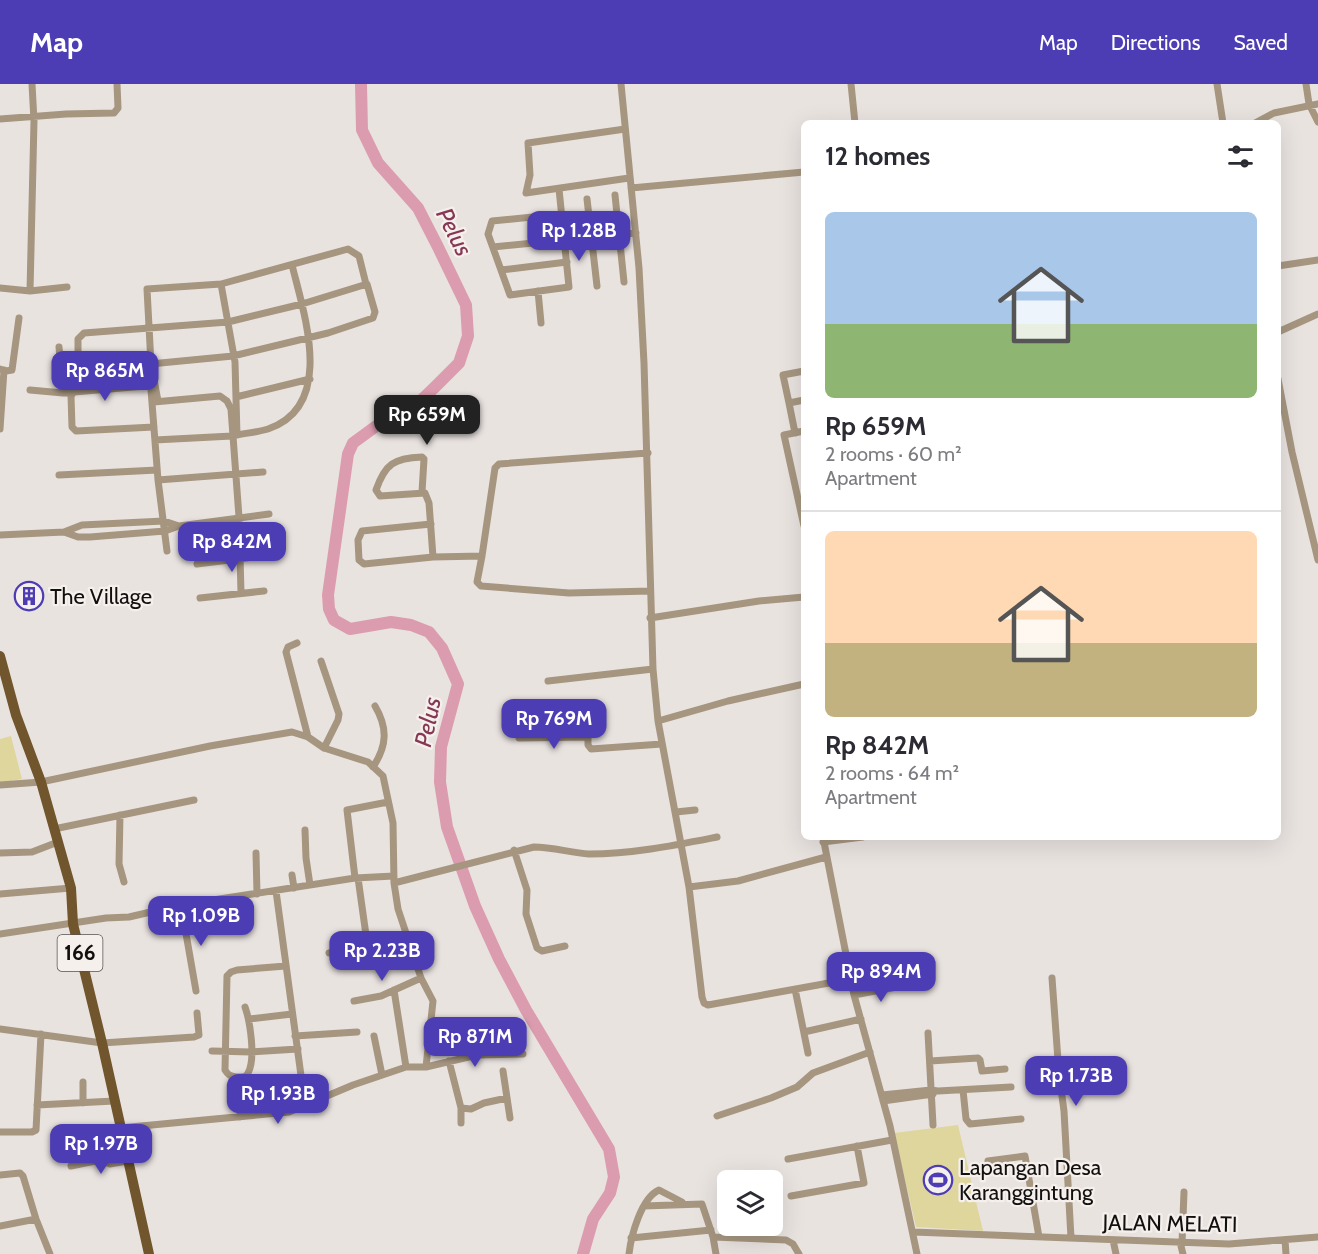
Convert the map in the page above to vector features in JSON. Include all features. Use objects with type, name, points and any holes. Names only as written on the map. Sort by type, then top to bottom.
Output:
[{"type":"main road","name":"166","points":[[0,656],[16,715],[41,782],[71,888],[73,924],[149,1254]]},
{"type":"street","points":[[30,291],[34,117],[32,84]]},
{"type":"street","points":[[0,119],[114,113],[118,108],[117,84]]},
{"type":"street","points":[[621,84],[636,233],[648,453],[650,618],[653,669],[658,721],[682,844],[704,1003],[708,1005],[851,979]]},
{"type":"street","points":[[851,84],[855,120]]},
{"type":"street","points":[[1217,84],[1223,120]]},
{"type":"street","points":[[1306,84],[1310,104],[1318,122]]},
{"type":"street","points":[[1261,120],[1274,113],[1318,104]]},
{"type":"street","points":[[625,129],[528,143],[530,175],[526,193],[629,178]]},
{"type":"street","points":[[630,188],[801,172]]},
{"type":"street","points":[[559,189],[562,214],[565,239],[569,288],[510,295],[488,234],[492,221],[562,214]]},
{"type":"street","points":[[615,195],[624,282]]},
{"type":"street","points":[[587,199],[597,286]]},
{"type":"street","points":[[493,247],[636,233]]},
{"type":"street","points":[[167,550],[157,470],[155,402],[151,364],[148,329],[147,289],[221,284],[348,249],[359,256],[375,312],[373,318],[308,338],[233,356],[151,364],[88,370],[79,365],[78,339],[84,333],[148,329],[228,322],[302,304],[366,284]]},
{"type":"street","points":[[1281,266],[1318,260]]},
{"type":"street","points":[[501,270],[567,262]]},
{"type":"street","points":[[155,440],[234,436],[268,429],[288,417],[304,396],[312,368],[302,304],[292,265]]},
{"type":"street","points":[[221,284],[233,356],[236,397],[234,436]]},
{"type":"street","points":[[0,288],[30,291],[67,287]]},
{"type":"street","points":[[538,291],[541,323]]},
{"type":"street","points":[[1281,331],[1318,314]]},
{"type":"street","points":[[0,429],[2,370],[12,370],[19,318]]},
{"type":"street","points":[[59,347],[63,393]]},
{"type":"street","points":[[795,433],[783,375],[801,372]]},
{"type":"street","points":[[236,397],[310,379]]},
{"type":"street","points":[[30,390],[72,393],[149,386],[155,402]]},
{"type":"street","points":[[72,393],[72,427],[76,431],[154,427]]},
{"type":"street","points":[[155,402],[213,395],[223,397],[231,410],[239,517],[241,593]]},
{"type":"street","points":[[1281,395],[1318,560]]},
{"type":"street","points":[[789,403],[801,401]]},
{"type":"street","points":[[801,432],[784,435],[801,512]]},
{"type":"street","points":[[648,453],[499,464],[495,468],[477,582],[481,586],[569,592],[650,591]]},
{"type":"street","points":[[422,492],[424,459],[422,457],[391,463],[376,490],[377,495],[380,496],[422,492],[426,495],[432,524],[433,557]]},
{"type":"street","points":[[59,475],[157,470]]},
{"type":"street","points":[[158,480],[263,472]]},
{"type":"street","points":[[64,532],[78,537],[87,537],[165,531],[179,526],[269,514]]},
{"type":"street","points":[[0,536],[64,532],[76,526],[86,525],[164,521],[179,526]]},
{"type":"street","points":[[432,524],[362,531],[358,540],[359,557],[364,564],[433,557],[482,556]]},
{"type":"street","points":[[86,525],[87,537]]},
{"type":"street","points":[[197,564],[263,556]]},
{"type":"street","points":[[200,598],[264,591]]},
{"type":"street","points":[[650,618],[759,601],[801,597]]},
{"type":"street","points":[[297,643],[288,647],[286,652],[308,738]]},
{"type":"street","points":[[321,661],[339,714],[324,748]]},
{"type":"street","points":[[548,681],[653,669]]},
{"type":"street","points":[[658,721],[728,701],[801,685]]},
{"type":"street","points":[[373,767],[384,741],[385,728],[375,706]]},
{"type":"street","points":[[588,727],[588,746],[591,749],[662,744]]},
{"type":"street","points":[[0,785],[41,782],[210,746],[292,732],[324,748],[360,758],[383,776],[393,823],[394,879],[401,937],[418,979],[433,1001],[426,1067]]},
{"type":"street","points":[[519,738],[588,737]]},
{"type":"street","points":[[54,829],[194,800]]},
{"type":"street","points":[[366,935],[347,810],[388,801]]},
{"type":"street","points":[[676,812],[695,810]]},
{"type":"street","points":[[120,815],[119,864],[124,882]]},
{"type":"street","points":[[305,830],[310,885]]},
{"type":"street","points":[[0,934],[129,917],[181,905],[356,878],[394,879],[446,869],[514,850],[545,847],[578,853],[597,853],[682,844],[717,837]]},
{"type":"street","points":[[823,840],[854,995],[883,1098],[917,1254]]},
{"type":"street","points":[[0,853],[32,852],[58,842]]},
{"type":"street","points":[[514,850],[527,890],[526,914],[537,948],[542,951],[565,946]]},
{"type":"street","points":[[256,853],[257,894]]},
{"type":"street","points":[[689,887],[738,881],[826,857]]},
{"type":"street","points":[[292,875],[294,888]]},
{"type":"street","points":[[0,894],[71,888]]},
{"type":"street","points":[[276,891],[305,1105]]},
{"type":"street","points":[[181,905],[196,992]]},
{"type":"street","points":[[329,953],[401,937]]},
{"type":"street","points":[[245,1007],[249,1019],[251,1052],[248,1073],[240,1077],[226,1074],[228,974],[237,970],[286,966]]},
{"type":"street","points":[[1052,978],[1064,1111],[1071,1238]]},
{"type":"street","points":[[354,1001],[381,996],[418,979]]},
{"type":"street","points":[[854,995],[902,986]]},
{"type":"street","points":[[795,989],[807,1053]]},
{"type":"street","points":[[394,990],[406,1067]]},
{"type":"street","points":[[0,1029],[102,1043],[198,1037],[200,1032],[197,1014]]},
{"type":"street","points":[[249,1019],[292,1014]]},
{"type":"street","points":[[804,1032],[861,1019]]},
{"type":"street","points":[[295,1036],[357,1032]]},
{"type":"street","points":[[928,1033],[934,1092],[933,1125]]},
{"type":"street","points":[[0,1132],[35,1131],[40,1034]]},
{"type":"street","points":[[374,1036],[382,1075]]},
{"type":"street","points":[[212,1051],[251,1052],[298,1049]]},
{"type":"street","points":[[717,1116],[771,1098],[797,1087],[813,1074],[870,1052]]},
{"type":"street","points":[[120,1128],[289,1112],[406,1067],[426,1067],[477,1055],[523,1054]]},
{"type":"street","points":[[930,1060],[978,1058],[982,1071],[1005,1070]]},
{"type":"street","points":[[449,1061],[461,1108],[461,1123]]},
{"type":"street","points":[[503,1071],[510,1118]]},
{"type":"street","points":[[240,1077],[240,1116]]},
{"type":"street","points":[[83,1082],[83,1102]]},
{"type":"street","points":[[883,1098],[1011,1087]]},
{"type":"street","points":[[963,1090],[966,1119],[970,1124],[1021,1119]]},
{"type":"street","points":[[461,1108],[471,1109],[484,1103],[507,1098]]},
{"type":"street","points":[[37,1105],[114,1101]]},
{"type":"street","points":[[788,1159],[892,1140]]},
{"type":"street","points":[[791,1196],[864,1183],[857,1146]]},
{"type":"street","points":[[988,1161],[1026,1156],[1039,1237]]},
{"type":"street","points":[[71,1166],[100,1160],[110,1164],[127,1161]]},
{"type":"street","points":[[0,1175],[22,1174],[50,1254]]},
{"type":"street","points":[[629,1254],[631,1238],[644,1206],[655,1191],[658,1190],[684,1203]]},
{"type":"street","points":[[1183,1254],[1181,1242],[1184,1192]]},
{"type":"street","points":[[644,1206],[702,1204],[716,1254]]},
{"type":"street","points":[[0,1226],[36,1219]]},
{"type":"street","name":"JALAN MELATI","points":[[913,1232],[1230,1244],[1318,1237]]},
{"type":"street","points":[[631,1238],[712,1234],[766,1238],[791,1242],[799,1254]]},
{"type":"street","points":[[1113,1240],[1116,1254]]},
{"type":"street","points":[[1285,1240],[1286,1254]]},
{"type":"shaded area","points":[[11,736],[22,779],[0,783],[0,739]]},
{"type":"shaded area","name":"Lapangan Desa Karanggintung","points":[[958,1125],[983,1231],[916,1227],[894,1133]]},
{"type":"waterway","name":"Pelus","points":[[361,84],[362,130],[378,163],[418,208],[466,305],[468,336],[459,363],[410,411],[379,424],[353,443],[348,454],[328,595],[329,609],[334,620],[350,629],[391,622],[411,625],[429,632],[442,648],[458,684],[441,747],[440,782],[447,827],[475,906],[499,959],[526,1010],[609,1149],[614,1177],[610,1193],[593,1219],[583,1254]]},
{"type":"place","name":"The Village","points":[[29,596]]},
{"type":"place","name":"Lapangan Desa Karanggintung","points":[[938,1180]]}]
